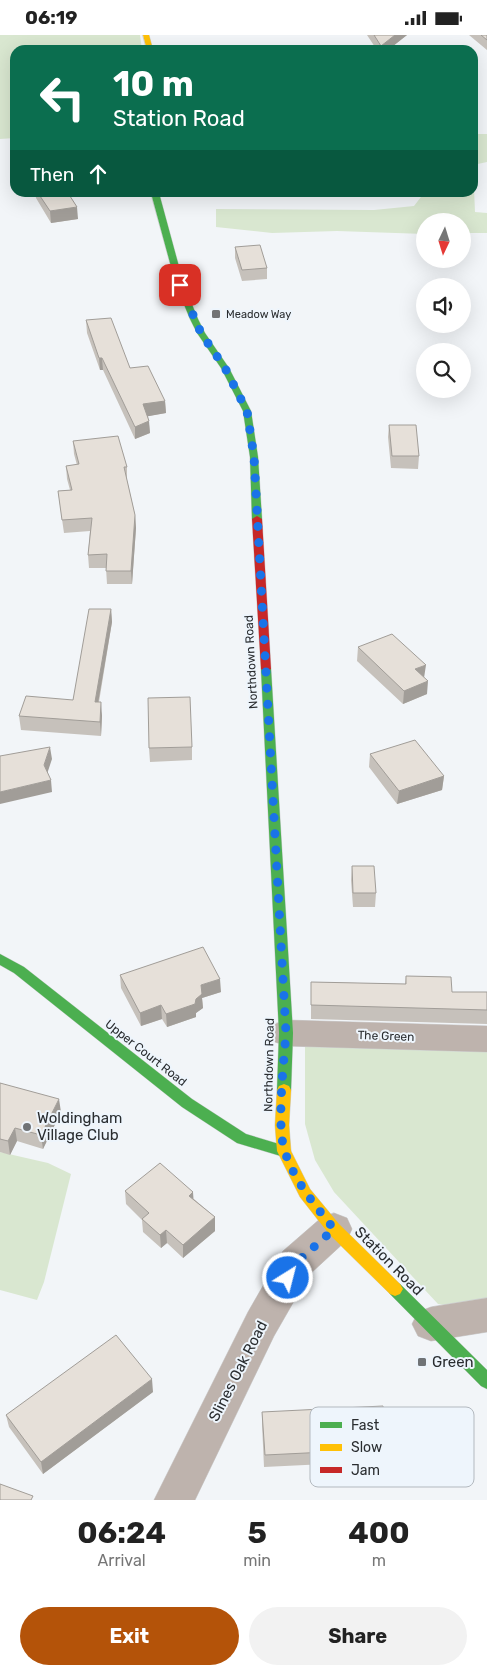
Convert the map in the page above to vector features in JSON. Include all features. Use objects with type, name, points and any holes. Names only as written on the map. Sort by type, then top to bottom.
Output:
[{"type":"street","name":"Northdown Road","points":[[157,197],[162,223],[180,285],[201,333],[225,368],[247,411],[252,439],[286,1033],[282,1125],[284,1151]]},
{"type":"street","name":"Upper Court Road","points":[[0,959],[19,970],[186,1103],[242,1139],[284,1151]]},
{"type":"street","name":"The Green","points":[[286,1033],[487,1039]]},
{"type":"street","name":"Station Road","points":[[284,1151],[305,1193],[334,1229],[487,1381]]},
{"type":"street","name":"Slines Oak Road","points":[[174,1500],[261,1324],[296,1263],[334,1229]]},
{"type":"street","points":[[430,1324],[487,1315]]},
{"type":"green space","points":[[0,35],[140,35],[141,45],[10,45],[10,138],[0,139]]},
{"type":"green space","points":[[478,134],[487,134],[487,162],[478,164]]},
{"type":"green space","points":[[421,197],[474,197],[475,212],[487,213],[487,233],[471,233],[471,213],[416,213],[416,234],[337,231],[272,233],[216,227],[216,209],[374,210],[414,206]]},
{"type":"green space","points":[[305,1045],[487,1051],[487,1304],[462,1308],[438,1304],[334,1192],[315,1160],[305,1124]]},
{"type":"green space","points":[[0,1152],[48,1163],[71,1174],[44,1282],[37,1300],[0,1290]]},
{"type":"building","points":[[374,35],[395,35],[382,45]]},
{"type":"building","points":[[41,197],[71,197],[77,207],[50,211]]},
{"type":"building","points":[[260,245],[267,268],[242,270],[235,247]]},
{"type":"building","points":[[111,318],[130,368],[148,366],[165,401],[143,404],[149,421],[135,427],[102,358],[99,358],[86,320]]},
{"type":"building","points":[[389,425],[416,425],[419,456],[392,456]]},
{"type":"building","points":[[118,436],[127,467],[124,467],[135,515],[131,571],[106,571],[107,554],[88,555],[92,518],[62,520],[58,491],[72,490],[66,466],[79,464],[73,441]]},
{"type":"building","points":[[89,609],[111,609],[95,702],[101,702],[100,722],[19,716],[26,696],[73,700]]},
{"type":"building","points":[[392,634],[426,665],[415,669],[428,681],[404,691],[358,647]]},
{"type":"building","points":[[190,697],[192,747],[149,748],[148,698]]},
{"type":"building","points":[[415,740],[444,776],[399,791],[370,754]]},
{"type":"building","points":[[50,747],[44,765],[51,780],[0,792],[0,756]]},
{"type":"building","points":[[352,866],[374,866],[376,893],[353,893]]},
{"type":"building","points":[[203,947],[220,979],[201,985],[202,994],[196,999],[195,1004],[166,1014],[161,1005],[140,1013],[120,975]]},
{"type":"building","points":[[406,976],[451,977],[452,992],[487,992],[487,1010],[311,1005],[311,982],[406,984]]},
{"type":"building","name":"Woldingham Village Club","points":[[0,1083],[59,1099],[41,1135],[15,1128],[8,1141],[0,1139]]},
{"type":"building","points":[[160,1163],[193,1192],[189,1196],[215,1217],[183,1245],[166,1230],[160,1235],[142,1219],[149,1213],[125,1191]]},
{"type":"building","points":[[116,1335],[152,1379],[41,1462],[6,1415]]},
{"type":"building","points":[[310,1410],[310,1453],[265,1455],[262,1412]]},
{"type":"building","points":[[0,1484],[33,1496],[31,1500],[0,1500]]},
{"type":"traffic: fast","points":[[156,197],[180,285],[194,319],[201,333],[225,368],[247,411],[254,457],[257,519]]},
{"type":"traffic: fast","points":[[266,669],[286,1033],[284,1090]]},
{"type":"traffic: fast","points":[[0,959],[19,970],[187,1103],[242,1139],[284,1151]]},
{"type":"traffic: fast","points":[[395,1289],[487,1381]]},
{"type":"traffic: slow","points":[[146,35],[149,45]]},
{"type":"traffic: slow","points":[[284,1090],[282,1125],[284,1151],[305,1193],[334,1229],[395,1289]]},
{"type":"traffic: jam","points":[[257,519],[266,669]]},
{"type":"place","name":"Meadow Way","points":[[216,314]]},
{"type":"place","name":"Woldingham Village Club","points":[[27,1127]]},
{"type":"place","name":"Green","points":[[422,1362]]},
{"type":"route","points":[[180,285],[201,333],[225,368],[247,411],[254,457],[268,738],[286,1033],[282,1125],[284,1151],[305,1193],[334,1229],[296,1263],[288,1278]]}]
